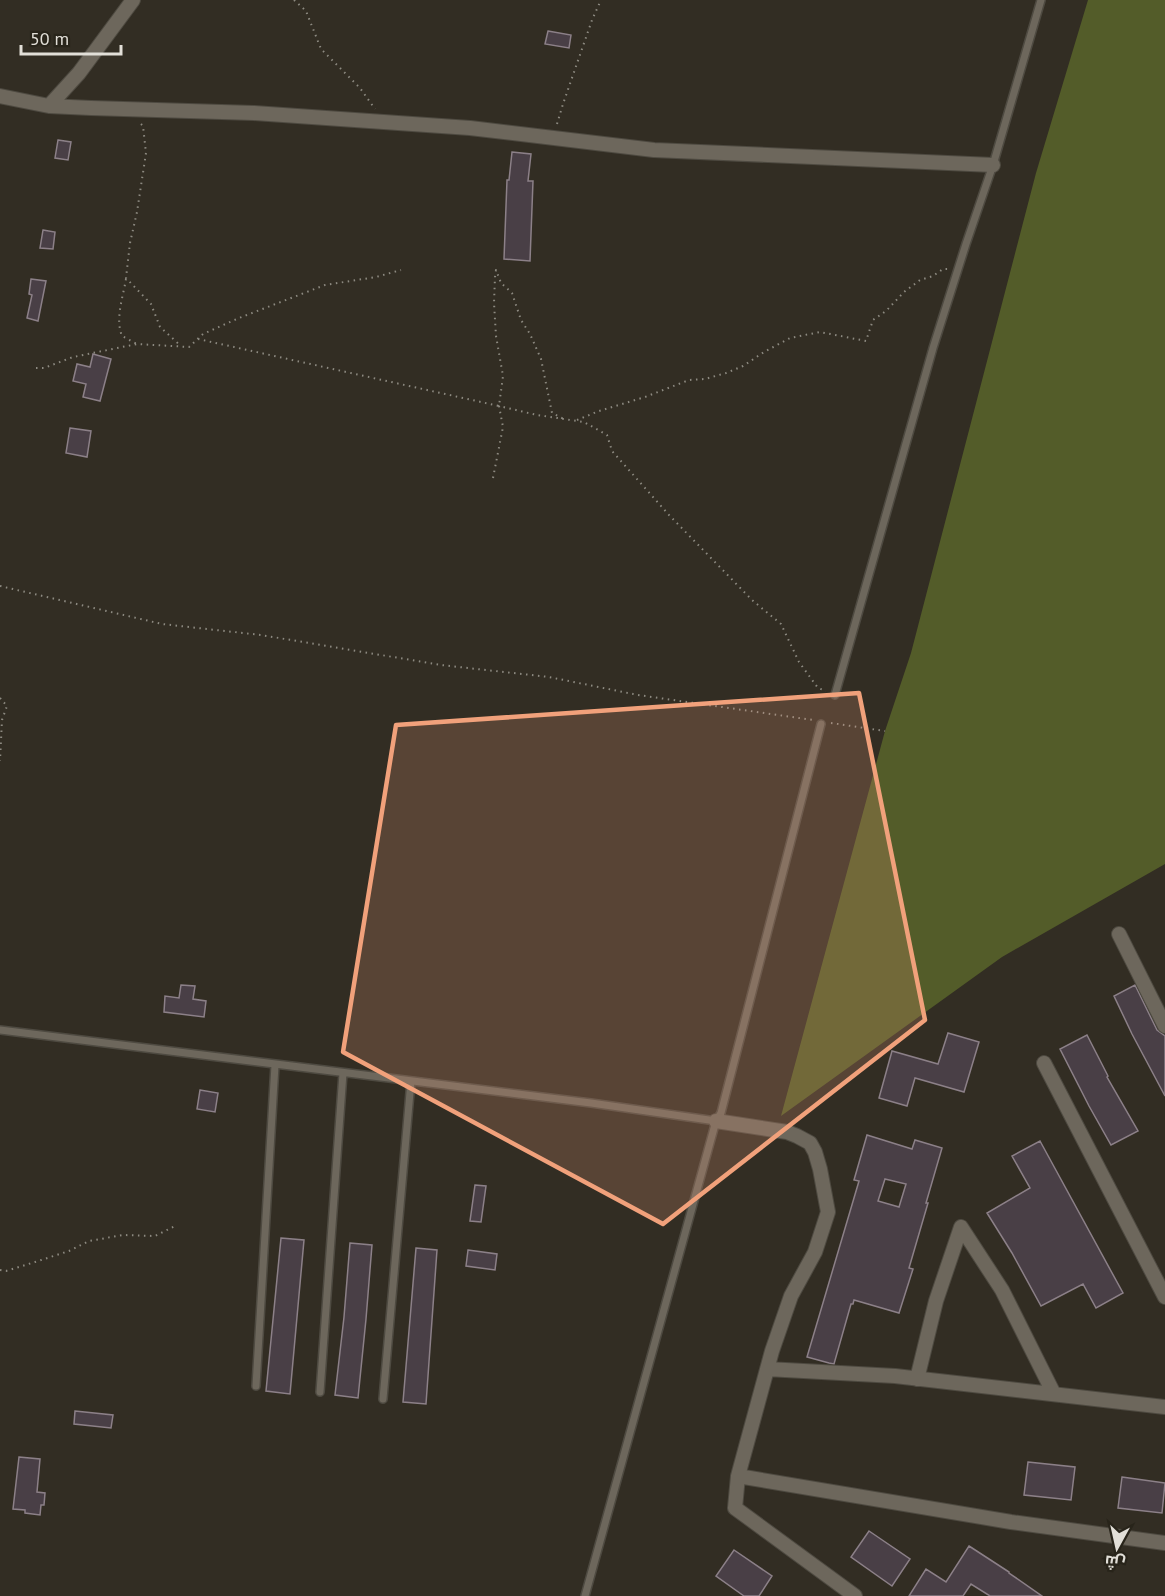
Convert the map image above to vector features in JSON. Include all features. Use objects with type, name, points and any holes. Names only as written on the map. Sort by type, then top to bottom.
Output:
[{"type":"street","points":[[49,105],[79,73],[134,0]]},
{"type":"street","points":[[0,96],[49,105],[91,108],[254,113],[470,128],[654,150],[993,165]]},
{"type":"street","points":[[1119,934],[1165,1026]]},
{"type":"street","points":[[1044,1063],[1165,1297]]},
{"type":"street","points":[[716,1121],[787,1132],[810,1143],[820,1169],[828,1212],[815,1252],[791,1296],[767,1369],[738,1476],[735,1508],[855,1596]]},
{"type":"street","points":[[917,1378],[936,1301],[961,1227],[1002,1290],[1054,1394]]},
{"type":"street","points":[[767,1369],[917,1378],[1165,1407]]},
{"type":"street","points":[[738,1476],[1011,1522],[1165,1543]]},
{"type":"lane","points":[[835,695],[933,348],[993,165],[1041,0]]},
{"type":"lane","points":[[585,1596],[596,1564],[716,1121],[724,1102],[820,722]]},
{"type":"lane","points":[[0,1030],[591,1103],[716,1121]]},
{"type":"lane","points":[[256,1386],[275,1065]]},
{"type":"lane","points":[[320,1392],[343,1073]]},
{"type":"lane","points":[[383,1399],[411,1081]]},
{"type":"path","points":[[294,0],[306,11],[321,49],[360,88],[385,122]]},
{"type":"path","points":[[554,137],[563,104],[601,0]]},
{"type":"path","points":[[132,109],[143,126],[146,153],[130,243],[119,328],[122,336],[137,344]]},
{"type":"path","points":[[574,421],[689,380],[705,379],[726,373],[790,338],[820,332],[866,341],[873,320],[886,311],[904,292],[920,280],[933,276],[943,269],[958,268]]},
{"type":"path","points":[[36,368],[44,368],[73,357],[137,344],[189,346],[203,334],[325,285],[376,277],[402,270]]},
{"type":"path","points":[[493,478],[503,427],[499,406],[503,376],[494,303],[496,270],[501,283],[512,293],[521,320],[541,359],[552,413],[564,419]]},
{"type":"path","points":[[126,278],[151,304],[160,327],[182,346]]},
{"type":"path","points":[[198,339],[537,415],[584,422],[607,435],[612,451],[669,515],[752,600],[781,624],[799,662],[818,688],[835,695]]},
{"type":"path","points":[[0,586],[162,624],[261,636],[441,665],[549,677],[638,695],[885,731]]},
{"type":"path","points":[[0,698],[8,706],[2,720],[0,761]]},
{"type":"path","points":[[0,1270],[6,1271],[69,1251],[89,1241],[123,1235],[154,1236],[177,1225]]},
{"type":"highlighted area","points":[[859,693],[925,1020],[663,1224],[343,1052],[396,725]]},
{"type":"green space","points":[[1088,0],[1165,0],[1165,864],[1002,957],[781,1116],[885,731],[911,653],[1036,173]]},
{"type":"building","points":[[548,31],[571,35],[569,48],[545,44]]},
{"type":"building","points":[[58,140],[71,142],[68,160],[55,158]]},
{"type":"building","points":[[512,152],[531,154],[528,181],[533,181],[530,261],[504,259],[507,180],[509,180]]},
{"type":"building","points":[[43,230],[55,232],[53,249],[40,248]]},
{"type":"building","points":[[31,279],[46,281],[38,321],[27,318],[32,295],[29,294]]},
{"type":"building","points":[[93,354],[111,359],[100,401],[83,397],[86,384],[73,381],[77,364],[90,367]]},
{"type":"building","points":[[70,428],[91,431],[87,457],[66,453]]},
{"type":"building","points":[[181,985],[195,986],[193,999],[206,1001],[204,1017],[164,1012],[165,996],[179,998]]},
{"type":"building","points":[[1135,985],[1157,1030],[1165,1036],[1165,1096],[1114,996]]},
{"type":"building","points":[[948,1033],[979,1042],[964,1092],[915,1078],[907,1106],[879,1098],[892,1051],[938,1064]]},
{"type":"building","points":[[1087,1035],[1107,1077],[1138,1131],[1111,1145],[1060,1049]]},
{"type":"building","points":[[200,1090],[218,1093],[215,1112],[197,1109]]},
{"type":"building","points":[[867,1135],[912,1149],[915,1140],[942,1148],[909,1268],[913,1269],[899,1313],[854,1300],[834,1364],[807,1357],[859,1181],[854,1180]],"holes":[[[885,1179],[906,1184],[899,1207],[878,1201]]]},
{"type":"building","points":[[1040,1141],[1123,1293],[1096,1308],[1083,1284],[1041,1306],[987,1213],[1030,1188],[1012,1156]]},
{"type":"building","points":[[475,1185],[486,1186],[481,1222],[470,1221]]},
{"type":"building","points":[[281,1238],[304,1240],[290,1394],[266,1391]]},
{"type":"building","points":[[350,1243],[372,1245],[358,1398],[335,1395]]},
{"type":"building","points":[[416,1248],[437,1250],[426,1404],[403,1402]]},
{"type":"building","points":[[468,1250],[497,1254],[495,1270],[466,1266]]},
{"type":"building","points":[[75,1411],[113,1415],[111,1428],[74,1424]]},
{"type":"building","points":[[19,1457],[40,1459],[37,1492],[45,1493],[40,1515],[13,1509]]},
{"type":"building","points":[[1028,1462],[1075,1467],[1071,1500],[1024,1495]]},
{"type":"building","points":[[1122,1477],[1165,1483],[1162,1513],[1118,1508]]},
{"type":"building","points":[[869,1531],[910,1559],[892,1586],[851,1557]]},
{"type":"building","points":[[969,1546],[1042,1596],[990,1596],[971,1584],[963,1596],[909,1596],[926,1569],[946,1582]]},
{"type":"building","points":[[734,1550],[772,1576],[759,1596],[744,1596],[716,1576]]}]
